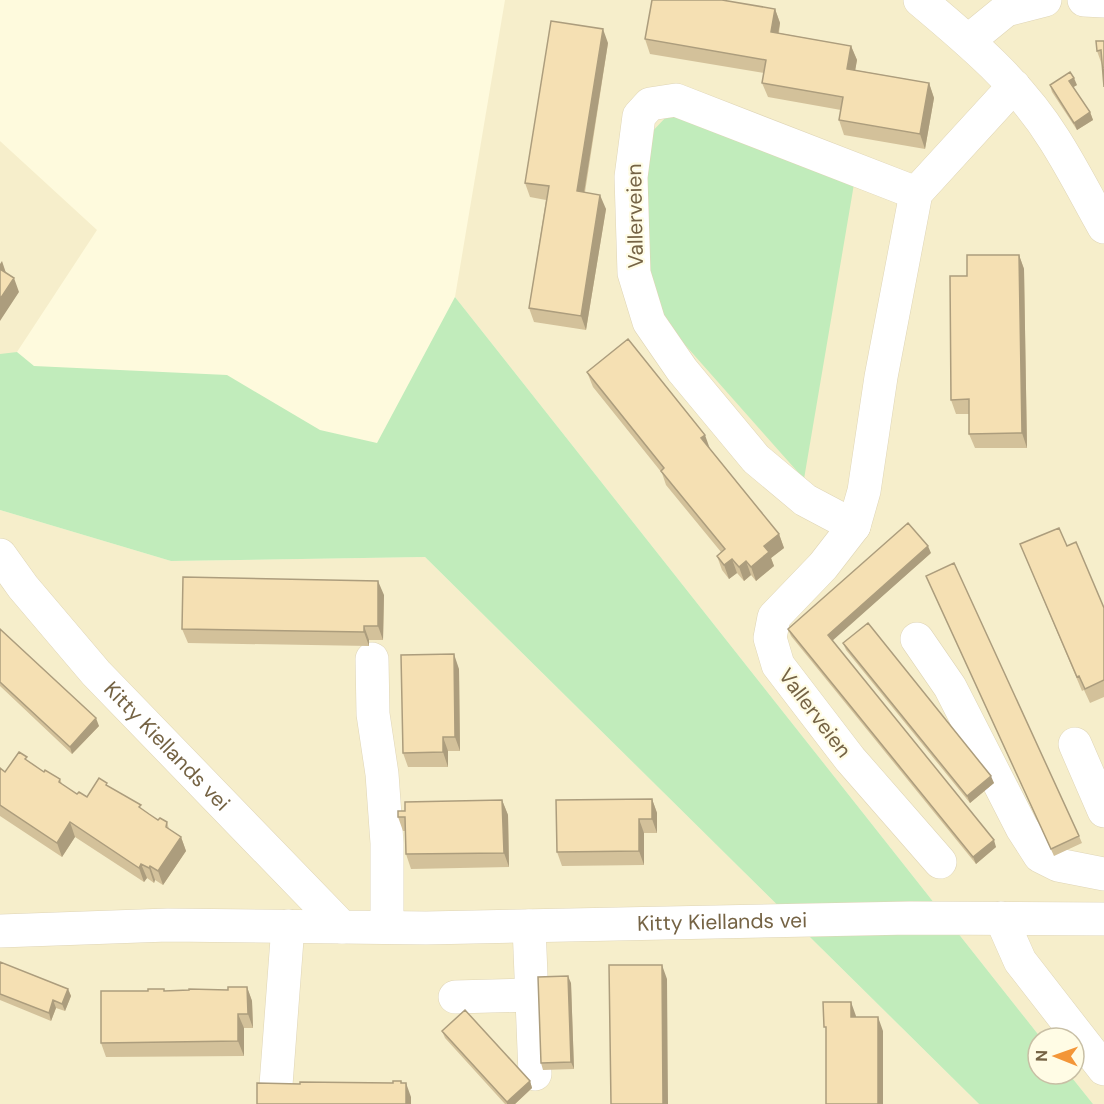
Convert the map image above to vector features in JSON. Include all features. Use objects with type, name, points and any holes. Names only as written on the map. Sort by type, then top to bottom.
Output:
[{"type":"street","points":[[920,0],[968,41],[1014,86],[1053,137],[1104,227]]},
{"type":"street","points":[[968,41],[1006,10],[1045,0]]},
{"type":"street","points":[[1084,0],[1104,1]]},
{"type":"street","points":[[916,193],[1014,86]]},
{"type":"street","name":"Vallerveien","points":[[854,526],[805,500],[756,459],[682,370],[649,322],[634,273],[631,177],[639,116],[651,104],[676,100],[916,193],[881,377],[864,491],[854,526],[823,566],[774,617],[770,638],[778,665],[842,750],[940,862]]},
{"type":"street","name":"Kitty Kiellands vei","points":[[0,555],[23,587],[96,673],[342,927]]},
{"type":"street","points":[[917,639],[950,687],[1022,828],[1040,856],[1058,865],[1104,874]]},
{"type":"street","points":[[372,659],[373,714],[382,774],[387,843],[387,927]]},
{"type":"street","points":[[1075,744],[1104,812]]},
{"type":"street","points":[[1001,918],[1020,961],[1104,1069]]},
{"type":"street","name":"Kitty Kiellands vei","points":[[0,931],[168,926],[529,926],[801,919],[1104,919]]},
{"type":"street","points":[[276,1085],[288,926]]},
{"type":"street","points":[[529,926],[535,1074]]},
{"type":"street","points":[[455,997],[532,995]]},
{"type":"shaded area","points":[[505,0],[1104,0],[1104,1104],[1093,1104],[1079,1086],[1086,1086],[1086,1026],[1032,1026],[455,297]]},
{"type":"shaded area","points":[[0,141],[97,230],[17,352],[0,362]]},
{"type":"shaded area","points":[[0,510],[171,561],[425,557],[979,1104],[0,1104]]},
{"type":"green space","points":[[667,116],[695,118],[854,184],[804,479],[671,329],[649,284],[640,199],[648,136]]},
{"type":"green space","points":[[455,297],[1032,1026],[1026,1026],[1026,1086],[1079,1086],[1093,1104],[979,1104],[425,557],[171,561],[0,510],[0,354],[17,352],[34,366],[227,375],[320,430],[377,443]]},
{"type":"building","points":[[652,0],[722,0],[775,9],[771,32],[851,46],[847,69],[929,83],[920,134],[839,120],[843,97],[762,83],[766,60],[645,39]]},
{"type":"building","points":[[551,21],[603,29],[577,191],[600,195],[581,316],[529,308],[549,186],[525,183]]},
{"type":"building","points":[[1096,41],[1104,41],[1104,87],[1101,50],[1097,51]]},
{"type":"building","points":[[1070,72],[1074,78],[1069,81],[1090,112],[1074,123],[1050,85]]},
{"type":"building","points":[[967,255],[1019,255],[1022,433],[969,434],[969,399],[951,400],[950,276],[967,276]]},
{"type":"building","points":[[0,269],[14,278],[0,299]]},
{"type":"building","points":[[628,339],[705,435],[701,438],[779,534],[764,546],[769,552],[751,567],[746,561],[739,567],[732,559],[724,565],[717,556],[725,549],[661,471],[664,468],[587,372]]},
{"type":"building","points":[[908,523],[928,546],[828,635],[994,840],[973,857],[788,629]]},
{"type":"building","points":[[1059,528],[1067,546],[1076,542],[1104,608],[1104,680],[1085,689],[1079,676],[1077,677],[1020,544]]},
{"type":"building","points":[[954,563],[1079,836],[1051,849],[926,576]]},
{"type":"building","points":[[183,577],[378,581],[378,626],[364,626],[364,632],[182,629]]},
{"type":"building","points":[[868,623],[991,776],[967,796],[843,643]]},
{"type":"building","points":[[0,629],[96,718],[70,747],[0,682]]},
{"type":"building","points":[[454,654],[455,737],[443,737],[443,752],[403,753],[401,655]]},
{"type":"building","points":[[19,752],[44,772],[45,770],[60,779],[59,782],[77,794],[79,792],[87,797],[99,778],[107,783],[106,785],[141,805],[139,807],[158,820],[160,818],[167,822],[166,827],[181,837],[158,871],[141,864],[139,868],[70,822],[57,843],[0,805],[0,768],[5,772]]},
{"type":"building","points":[[652,799],[652,819],[639,819],[639,851],[557,852],[556,800]]},
{"type":"building","points":[[502,800],[504,853],[406,854],[405,817],[398,817],[398,811],[405,811],[405,802]]},
{"type":"building","points":[[0,962],[68,989],[62,1004],[53,1000],[49,1013],[0,994]]},
{"type":"building","points":[[609,965],[662,965],[663,1104],[611,1104]]},
{"type":"building","points":[[568,976],[571,1062],[541,1063],[538,977]]},
{"type":"building","points":[[228,987],[247,987],[248,1014],[238,1014],[238,1041],[101,1043],[101,991],[228,990]]},
{"type":"building","points":[[823,1002],[851,1002],[851,1017],[878,1017],[878,1104],[826,1104],[826,1027],[824,1027]]},
{"type":"building","points":[[465,1010],[530,1081],[507,1102],[442,1031]]},
{"type":"building","points":[[393,1081],[406,1083],[406,1104],[257,1104],[257,1083],[393,1083]]}]
